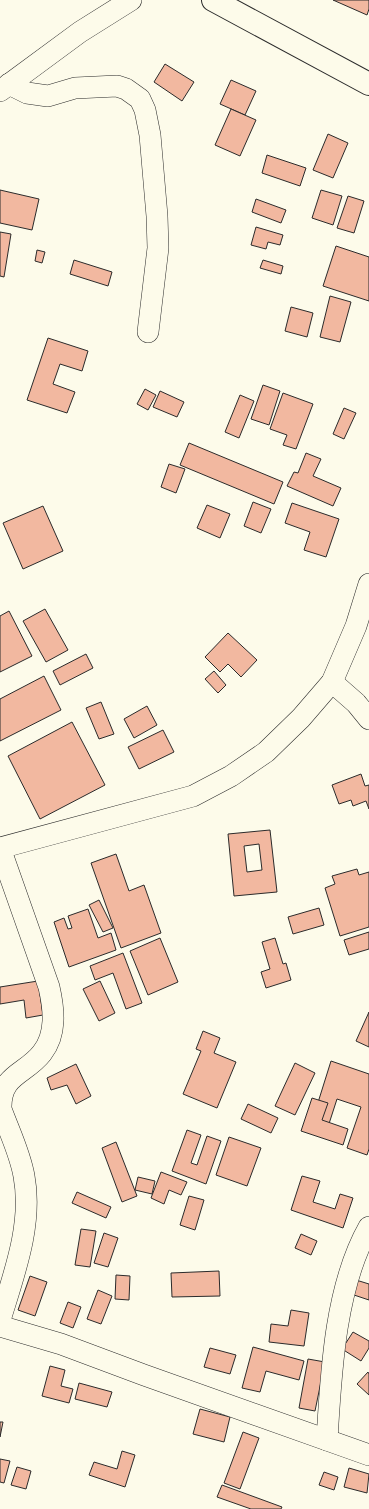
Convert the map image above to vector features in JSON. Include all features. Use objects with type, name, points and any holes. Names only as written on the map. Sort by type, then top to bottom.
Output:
[{"type":"street","points":[[5,87],[80,32],[131,0]]},
{"type":"street","points":[[213,0],[369,84]]},
{"type":"street","points":[[5,87],[27,93],[48,96],[75,88],[117,86],[126,89],[140,99],[145,110],[150,134],[157,216],[158,248],[148,332]]},
{"type":"street","points":[[0,1320],[26,1222],[27,1210],[24,1174],[1,1109],[0,1099],[4,1088],[12,1076],[34,1062],[43,1052],[51,1034],[54,1020],[54,1006],[49,987],[0,848],[193,796],[230,776],[266,752],[302,718],[332,682],[356,626],[369,584]]},
{"type":"street","points":[[332,682],[356,703],[369,719]]},
{"type":"street","points":[[327,1440],[333,1353],[344,1293],[363,1238],[369,1227]]},
{"type":"street","points":[[0,1326],[62,1344],[152,1378],[369,1455]]},
{"type":"building","points":[[333,0],[369,0],[367,15]]},
{"type":"building","points":[[165,64],[194,82],[182,101],[154,82]]},
{"type":"building","points":[[231,80],[256,91],[245,115],[220,104]]},
{"type":"building","points":[[231,109],[256,120],[240,156],[215,145]]},
{"type":"building","points":[[328,134],[348,143],[333,178],[313,170]]},
{"type":"building","points":[[267,155],[306,168],[300,186],[262,173]]},
{"type":"building","points":[[0,190],[39,199],[32,230],[0,223]]},
{"type":"building","points":[[321,190],[342,196],[333,225],[312,218]]},
{"type":"building","points":[[348,196],[364,201],[354,233],[337,228]]},
{"type":"building","points":[[256,199],[286,210],[281,223],[252,212]]},
{"type":"building","points":[[256,227],[283,235],[280,245],[268,242],[266,249],[251,245]]},
{"type":"building","points":[[0,232],[11,234],[4,277],[0,276]]},
{"type":"building","points":[[336,246],[369,257],[369,301],[323,286]]},
{"type":"building","points":[[37,250],[45,252],[42,263],[35,261]]},
{"type":"building","points":[[74,260],[112,272],[108,286],[70,274]]},
{"type":"building","points":[[263,260],[283,266],[281,274],[260,268]]},
{"type":"building","points":[[330,296],[351,302],[340,342],[320,337]]},
{"type":"building","points":[[291,307],[313,313],[307,337],[285,331]]},
{"type":"building","points":[[48,338],[88,351],[82,371],[60,364],[53,384],[75,392],[67,413],[27,400]]},
{"type":"building","points":[[263,385],[280,391],[269,425],[251,419]]},
{"type":"building","points":[[145,389],[156,395],[148,410],[137,404]]},
{"type":"building","points":[[160,391],[184,402],[177,417],[153,407]]},
{"type":"building","points":[[283,393],[313,404],[296,449],[283,445],[287,435],[270,429]]},
{"type":"building","points":[[240,395],[254,401],[239,438],[225,432]]},
{"type":"building","points":[[344,408],[356,413],[344,439],[333,434]]},
{"type":"building","points":[[189,443],[283,482],[274,504],[180,465]]},
{"type":"building","points":[[306,453],[321,459],[313,476],[341,488],[333,506],[287,486],[294,472],[298,473]]},
{"type":"building","points":[[169,464],[185,469],[176,493],[161,487]]},
{"type":"building","points":[[253,502],[271,509],[261,533],[244,526]]},
{"type":"building","points":[[292,503],[339,519],[326,557],[304,550],[310,532],[285,523]]},
{"type":"building","points":[[207,505],[230,514],[220,538],[197,528]]},
{"type":"building","points":[[43,506],[63,551],[23,569],[3,523]]},
{"type":"building","points":[[45,609],[68,650],[46,662],[23,621]]},
{"type":"building","points":[[9,611],[32,656],[0,672],[0,616]]},
{"type":"building","points":[[228,633],[257,660],[241,677],[228,664],[220,672],[205,657]]},
{"type":"building","points":[[86,654],[93,668],[60,685],[53,671]]},
{"type":"building","points":[[214,671],[226,685],[218,693],[205,679]]},
{"type":"building","points":[[44,676],[61,710],[0,741],[0,699]]},
{"type":"building","points":[[101,702],[114,734],[99,739],[86,708]]},
{"type":"building","points":[[147,706],[157,725],[134,738],[124,719]]},
{"type":"building","points":[[72,722],[105,785],[40,819],[8,756]]},
{"type":"building","points":[[163,730],[174,752],[139,769],[128,747]]},
{"type":"building","points":[[361,774],[365,786],[369,785],[369,809],[366,801],[353,806],[351,800],[339,804],[332,785]]},
{"type":"building","points":[[270,830],[277,892],[234,896],[228,834]],"holes":[[[259,844],[262,870],[247,872],[244,846]]]},
{"type":"building","points":[[116,854],[129,891],[144,885],[161,933],[121,948],[91,863]]},
{"type":"building","points":[[357,869],[359,875],[369,872],[369,927],[340,936],[325,888],[335,884],[332,876]]},
{"type":"building","points":[[99,900],[113,928],[103,932],[89,905]]},
{"type":"building","points":[[319,908],[324,925],[293,934],[288,917]]},
{"type":"building","points":[[88,909],[98,938],[111,933],[116,950],[69,967],[54,922],[64,918],[68,929],[72,928],[68,916]]},
{"type":"building","points":[[369,932],[369,949],[349,955],[344,940]]},
{"type":"building","points":[[160,938],[178,982],[148,995],[130,951]]},
{"type":"building","points":[[275,938],[283,964],[286,963],[291,980],[266,988],[261,972],[270,969],[262,942]]},
{"type":"building","points":[[123,953],[142,1003],[126,1009],[113,973],[95,980],[90,966]]},
{"type":"building","points":[[38,981],[43,1015],[26,1018],[24,1000],[0,1004],[0,987]]},
{"type":"building","points":[[100,981],[115,1013],[99,1021],[83,989]]},
{"type":"building","points":[[369,1012],[369,1047],[356,1041]]},
{"type":"building","points":[[203,1031],[220,1038],[214,1053],[236,1062],[217,1108],[183,1094],[201,1051],[196,1049]]},
{"type":"building","points":[[331,1061],[369,1074],[369,1149],[367,1155],[347,1148],[361,1107],[337,1099],[326,1133],[310,1128]]},
{"type":"building","points":[[295,1063],[315,1073],[295,1115],[275,1106]]},
{"type":"building","points":[[76,1064],[91,1096],[76,1104],[67,1085],[51,1090],[47,1078]]},
{"type":"building","points":[[312,1098],[328,1103],[322,1120],[348,1129],[343,1145],[301,1131]]},
{"type":"building","points":[[248,1104],[278,1118],[271,1133],[241,1119]]},
{"type":"building","points":[[187,1130],[201,1135],[191,1163],[197,1165],[207,1136],[221,1141],[206,1184],[172,1171]]},
{"type":"building","points":[[229,1137],[261,1148],[247,1186],[216,1175]]},
{"type":"building","points":[[116,1142],[137,1196],[122,1202],[102,1148]]},
{"type":"building","points":[[161,1172],[187,1182],[181,1195],[169,1190],[164,1204],[151,1198]]},
{"type":"building","points":[[302,1176],[320,1181],[313,1202],[335,1209],[340,1194],[353,1198],[343,1228],[291,1210]]},
{"type":"building","points":[[138,1177],[155,1181],[152,1194],[135,1190]]},
{"type":"building","points":[[77,1192],[111,1207],[106,1218],[72,1203]]},
{"type":"building","points":[[189,1196],[204,1200],[195,1230],[180,1225]]},
{"type":"building","points":[[81,1229],[96,1231],[90,1267],[75,1265]]},
{"type":"building","points":[[104,1233],[118,1238],[108,1267],[94,1263]]},
{"type":"building","points":[[301,1234],[317,1241],[311,1255],[295,1248]]},
{"type":"building","points":[[219,1271],[220,1296],[172,1297],[171,1273]]},
{"type":"building","points":[[116,1275],[130,1276],[129,1300],[115,1299]]},
{"type":"building","points":[[30,1276],[47,1282],[35,1316],[18,1310]]},
{"type":"building","points":[[356,1280],[369,1284],[369,1300],[351,1294]]},
{"type":"building","points":[[98,1290],[112,1296],[101,1324],[87,1319]]},
{"type":"building","points":[[68,1302],[81,1307],[73,1328],[60,1323]]},
{"type":"building","points":[[291,1310],[309,1313],[304,1346],[269,1342],[271,1324],[288,1326]]},
{"type":"building","points":[[353,1332],[369,1341],[369,1348],[361,1361],[342,1349]]},
{"type":"building","points":[[253,1347],[304,1361],[299,1380],[266,1371],[260,1392],[242,1388]]},
{"type":"building","points":[[210,1348],[236,1355],[230,1374],[204,1367]]},
{"type":"building","points":[[308,1359],[325,1362],[315,1411],[299,1408]]},
{"type":"building","points":[[50,1366],[65,1370],[61,1386],[73,1389],[69,1403],[42,1396]]},
{"type":"building","points":[[368,1372],[369,1374],[369,1395],[357,1384]]},
{"type":"building","points":[[79,1383],[112,1392],[107,1407],[75,1399]]},
{"type":"building","points":[[200,1409],[230,1417],[224,1442],[193,1434]]},
{"type":"building","points":[[0,1422],[3,1422],[0,1437]]},
{"type":"building","points":[[243,1432],[259,1438],[240,1489],[224,1483]]},
{"type":"building","points":[[122,1451],[135,1455],[125,1487],[89,1475],[94,1462],[117,1469]]},
{"type":"building","points":[[0,1459],[10,1461],[4,1483],[0,1482]]},
{"type":"building","points":[[17,1467],[31,1471],[26,1489],[11,1485]]},
{"type":"building","points":[[349,1468],[369,1474],[367,1493],[344,1487]]},
{"type":"building","points":[[324,1472],[338,1477],[334,1490],[319,1485]]},
{"type":"building","points":[[222,1485],[282,1507],[281,1509],[251,1509],[217,1497]]}]
